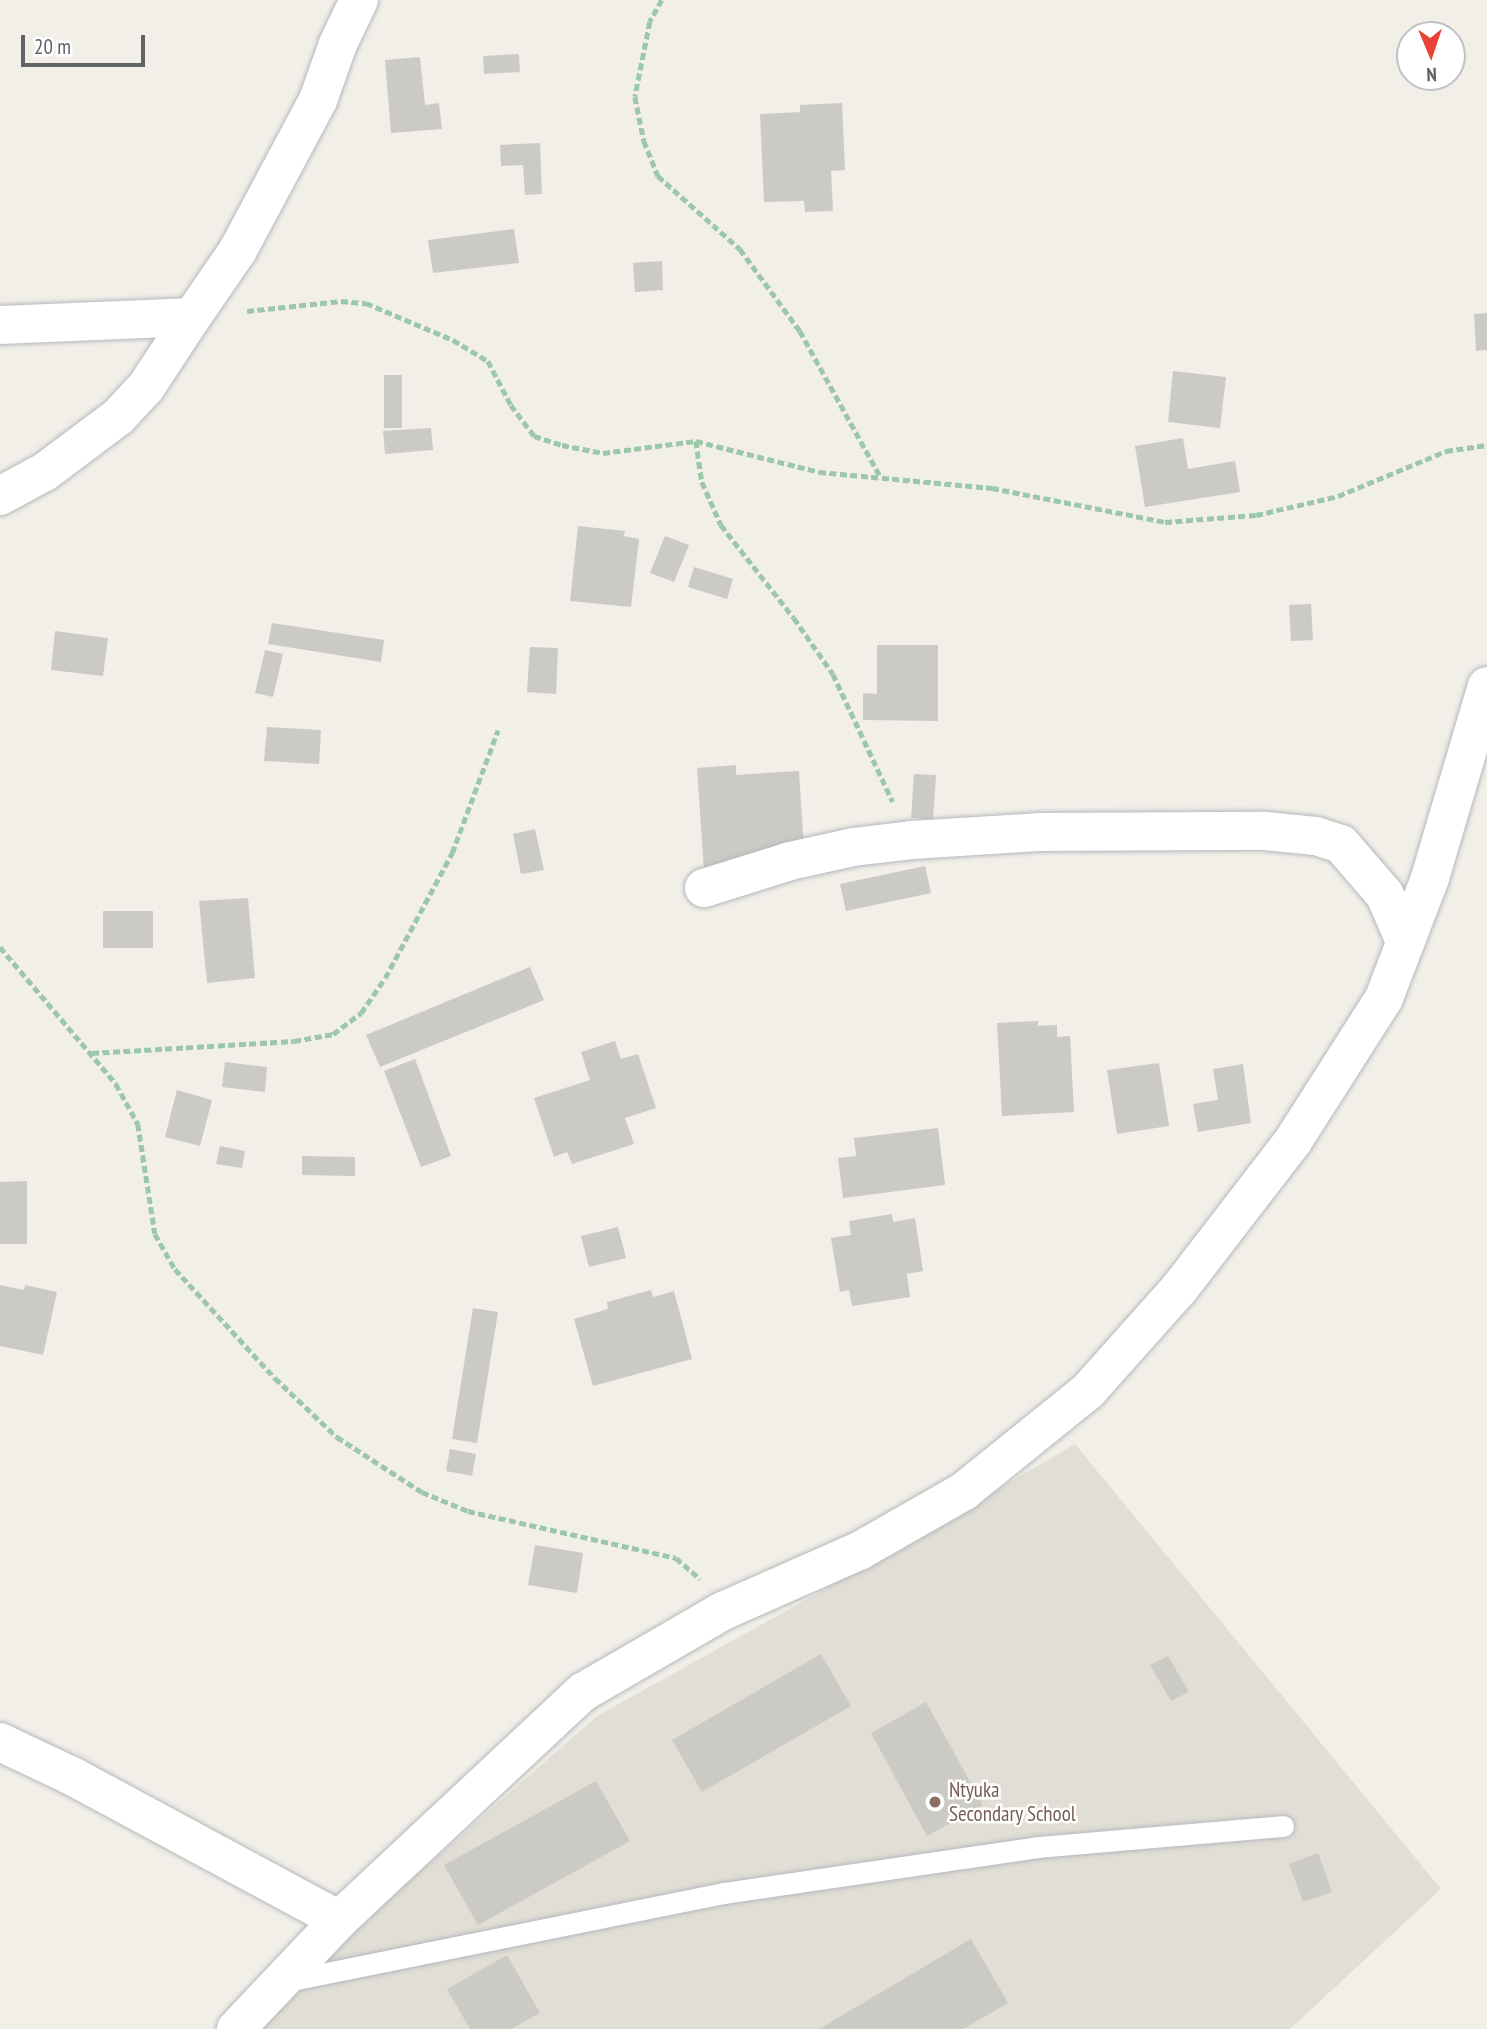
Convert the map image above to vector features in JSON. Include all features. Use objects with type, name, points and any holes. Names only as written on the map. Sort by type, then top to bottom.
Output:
[{"type":"street","points":[[0,496],[46,471],[118,417],[146,387],[238,250],[318,100],[338,44],[359,0]]},
{"type":"street","points":[[0,325],[192,317]]},
{"type":"street","points":[[236,2029],[339,1920],[583,1692],[723,1611],[859,1551],[964,1491],[1088,1391],[1180,1289],[1293,1141],[1384,998],[1430,878],[1487,686]]},
{"type":"street","points":[[704,888],[790,861],[853,847],[912,840],[1113,831],[1265,831],[1316,836],[1340,844],[1366,869],[1385,895],[1405,942]]},
{"type":"street","points":[[0,1742],[72,1776],[339,1920]]},
{"type":"lane","points":[[282,1982],[736,1891],[1038,1847],[1283,1826]]},
{"type":"path","points":[[662,0],[650,22],[635,97],[643,141],[658,176],[740,249],[800,331],[882,479]]},
{"type":"path","points":[[192,317],[341,301],[366,303],[453,340],[488,361],[511,405],[534,436],[603,453],[696,441],[819,472],[992,488],[1165,522],[1256,515],[1338,496],[1446,451],[1487,445]]},
{"type":"path","points":[[696,441],[702,482],[721,525],[794,618],[832,674],[912,840]]},
{"type":"path","points":[[91,1053],[294,1041],[333,1034],[361,1013],[385,978],[452,853],[498,730]]},
{"type":"path","points":[[0,947],[116,1084],[138,1124],[155,1234],[175,1269],[275,1378],[337,1437],[422,1492],[468,1511],[676,1558],[703,1581],[723,1611]]},
{"type":"shaded area","name":"Ntyuka Secondary School","points":[[1075,1444],[1441,1889],[1290,2029],[256,2029],[372,1914],[597,1716],[872,1563]]},
{"type":"building","points":[[519,54],[520,72],[484,74],[483,56]]},
{"type":"building","points":[[420,57],[425,105],[439,103],[442,129],[391,133],[385,60]]},
{"type":"building","points":[[842,103],[845,170],[831,171],[833,211],[805,212],[804,201],[764,202],[760,114],[800,112],[800,105]]},
{"type":"building","points":[[540,143],[542,194],[525,195],[523,165],[501,166],[500,145]]},
{"type":"building","points":[[514,229],[519,263],[433,273],[428,240]]},
{"type":"building","points":[[662,261],[663,290],[635,292],[633,263]]},
{"type":"building","points":[[1487,313],[1487,350],[1476,351],[1474,314]]},
{"type":"building","points":[[1173,371],[1226,377],[1220,428],[1168,422]]},
{"type":"building","points":[[384,375],[402,375],[402,428],[384,428]]},
{"type":"building","points":[[431,428],[433,450],[385,454],[383,431]]},
{"type":"building","points":[[1183,438],[1188,469],[1235,461],[1240,492],[1145,507],[1135,446]]},
{"type":"building","points":[[578,526],[625,531],[624,536],[639,539],[631,607],[570,601]]},
{"type":"building","points":[[665,536],[689,545],[674,582],[650,573]]},
{"type":"building","points":[[694,567],[733,579],[727,599],[688,587]]},
{"type":"building","points":[[1311,604],[1313,640],[1291,641],[1289,605]]},
{"type":"building","points":[[272,623],[384,640],[381,662],[268,644]]},
{"type":"building","points":[[55,631],[108,638],[103,676],[51,670]]},
{"type":"building","points":[[877,645],[938,645],[938,721],[863,720],[863,693],[877,694]]},
{"type":"building","points":[[530,647],[558,648],[556,694],[527,692]]},
{"type":"building","points":[[265,650],[283,654],[273,697],[255,693]]},
{"type":"building","points":[[267,727],[321,730],[319,764],[264,761]]},
{"type":"building","points":[[736,765],[736,775],[799,771],[804,848],[704,870],[697,768]]},
{"type":"building","points":[[914,774],[936,775],[933,819],[911,818]]},
{"type":"building","points":[[535,829],[544,870],[521,874],[513,834]]},
{"type":"building","points":[[925,866],[931,893],[846,911],[840,884]]},
{"type":"building","points":[[248,898],[255,978],[207,983],[199,901]]},
{"type":"building","points":[[103,911],[153,911],[153,948],[103,948]]},
{"type":"building","points":[[530,967],[544,1000],[380,1067],[366,1035]]},
{"type":"building","points":[[1038,1021],[1038,1026],[1057,1025],[1057,1037],[1070,1036],[1074,1112],[1002,1116],[997,1023]]},
{"type":"building","points":[[615,1041],[621,1059],[638,1054],[656,1108],[625,1118],[634,1144],[572,1164],[567,1152],[554,1157],[534,1098],[590,1080],[581,1052]]},
{"type":"building","points":[[415,1059],[451,1156],[421,1167],[384,1071]]},
{"type":"building","points":[[225,1062],[267,1067],[265,1092],[222,1087]]},
{"type":"building","points":[[1159,1063],[1169,1126],[1117,1134],[1107,1070]]},
{"type":"building","points":[[1243,1064],[1251,1123],[1198,1132],[1193,1104],[1218,1100],[1213,1069]]},
{"type":"building","points":[[177,1090],[212,1100],[200,1146],[165,1137]]},
{"type":"building","points":[[938,1128],[945,1185],[843,1198],[838,1158],[856,1156],[854,1138]]},
{"type":"building","points":[[220,1146],[245,1151],[242,1168],[216,1164]]},
{"type":"building","points":[[302,1156],[355,1157],[355,1176],[302,1175]]},
{"type":"building","points":[[27,1181],[27,1244],[0,1244],[0,1182]]},
{"type":"building","points":[[892,1214],[893,1222],[915,1218],[923,1271],[907,1274],[910,1297],[852,1306],[849,1290],[840,1292],[831,1238],[851,1235],[849,1221]]},
{"type":"building","points":[[618,1227],[626,1258],[589,1267],[581,1236]]},
{"type":"building","points":[[0,1285],[24,1290],[25,1285],[57,1292],[43,1355],[0,1346]]},
{"type":"building","points":[[651,1290],[653,1297],[674,1291],[692,1359],[593,1386],[574,1319],[608,1309],[607,1302]]},
{"type":"building","points":[[473,1308],[498,1312],[477,1443],[452,1439]]},
{"type":"building","points":[[450,1449],[476,1454],[472,1476],[446,1471]]},
{"type":"building","points":[[535,1545],[583,1553],[577,1593],[528,1585]]},
{"type":"building","points":[[821,1654],[851,1706],[702,1792],[672,1740]]},
{"type":"building","points":[[1168,1656],[1189,1692],[1171,1701],[1150,1665]]},
{"type":"building","points":[[926,1702],[983,1805],[927,1836],[871,1733]]},
{"type":"building","points":[[596,1781],[630,1841],[478,1925],[444,1865]]},
{"type":"building","points":[[1318,1853],[1332,1892],[1303,1902],[1289,1864]]},
{"type":"building","points":[[971,1939],[1008,2003],[963,2029],[819,2029]]},
{"type":"building","points":[[507,1955],[540,2013],[511,2029],[470,2029],[447,1989]]},
{"type":"place","name":"Ntyuka Secondary School","points":[[935,1802]]}]
